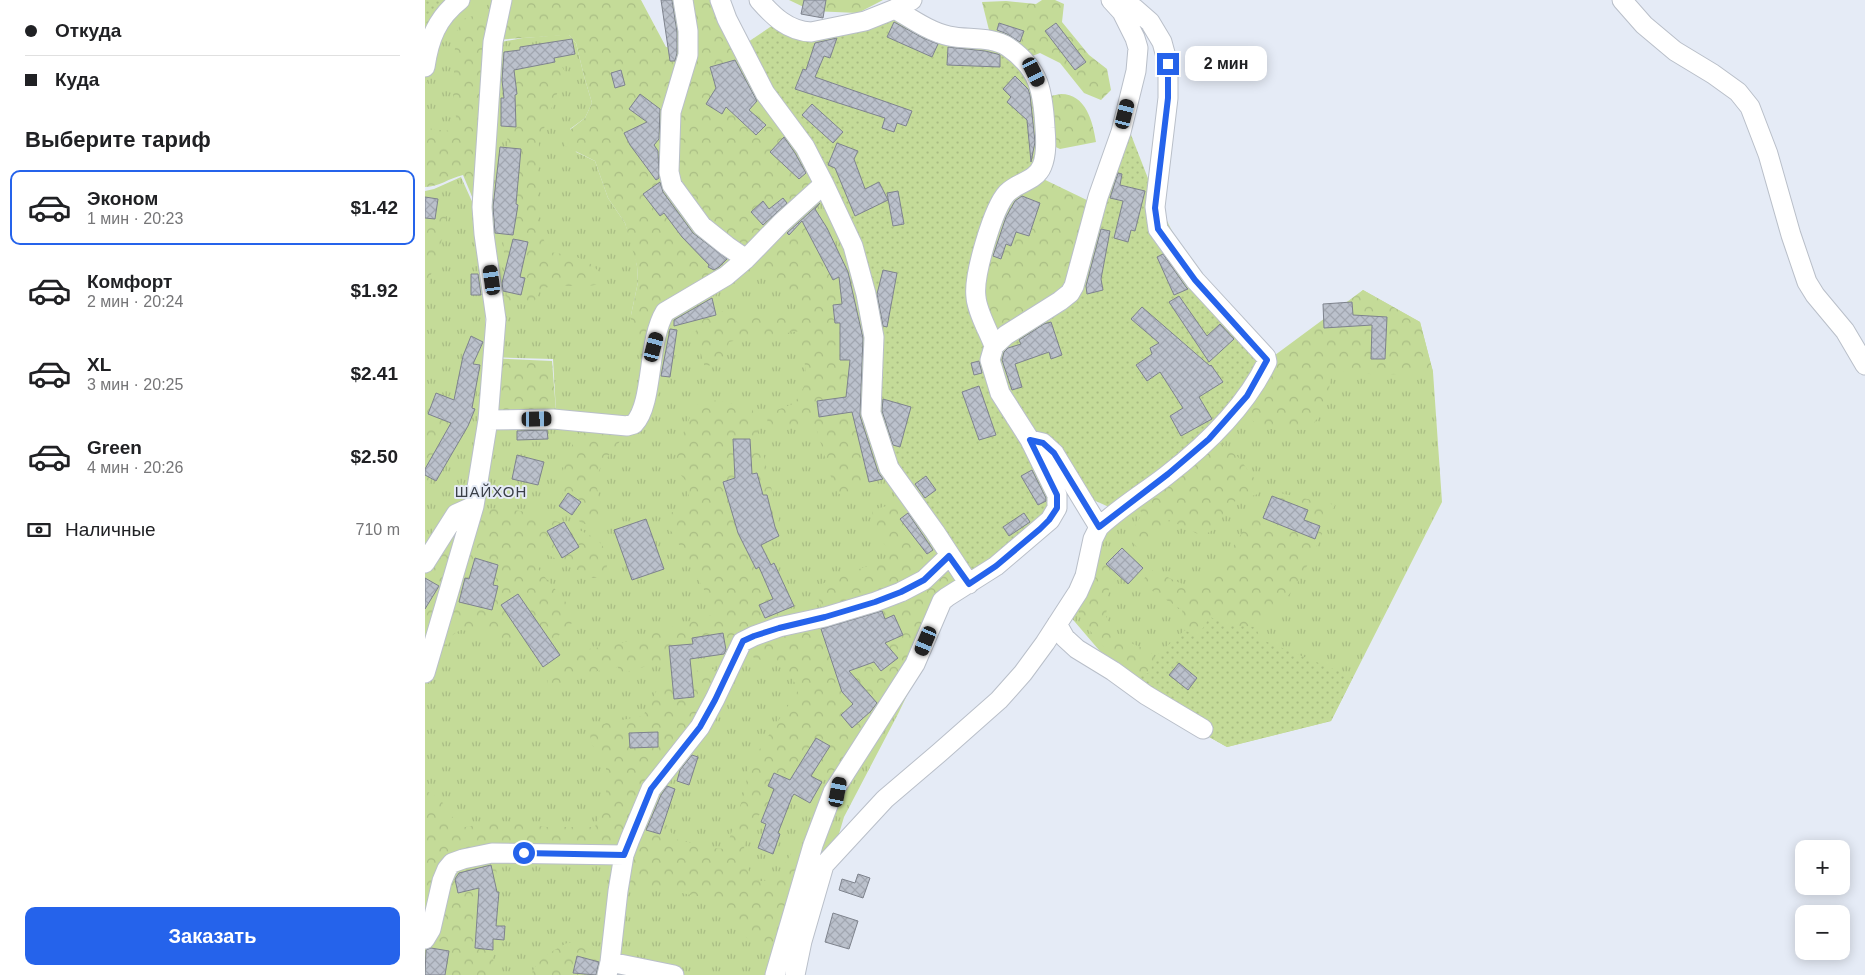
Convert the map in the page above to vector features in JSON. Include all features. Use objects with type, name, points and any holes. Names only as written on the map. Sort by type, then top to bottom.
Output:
[{"type":"lane","points":[[425,67],[428,45],[433,31],[443,16],[460,0]]},
{"type":"lane","points":[[425,673],[473,506],[488,420],[496,319],[484,234],[483,207],[493,42],[502,0]]},
{"type":"lane","points":[[683,0],[688,31],[688,55],[687,64],[673,100],[671,112],[669,172],[672,186],[702,226],[745,260]]},
{"type":"lane","points":[[720,0],[727,19],[765,92],[805,147],[825,184],[853,246],[866,294],[874,337],[871,409],[889,468],[935,532],[969,584]]},
{"type":"lane","points":[[759,0],[777,20],[802,32],[811,32],[865,21],[903,4],[916,22],[946,36],[1000,42],[1025,61],[1034,72],[1040,85],[1046,134],[1045,159],[1035,176],[1007,193],[998,210],[982,255],[976,290],[977,304],[995,346]]},
{"type":"lane","points":[[775,975],[813,845],[833,792],[915,664],[943,601],[996,566],[1049,520],[1057,508],[1057,495],[1030,440],[1000,393],[990,364],[995,346],[1005,335],[1060,301],[1070,293],[1074,286],[1097,197],[1121,132],[1136,72],[1137,48],[1135,38],[1126,18],[1112,0]]},
{"type":"lane","points":[[824,865],[885,799],[999,700],[1023,673],[1075,599],[1093,539],[1099,527],[1168,474],[1209,439],[1247,396],[1267,361],[1195,280],[1158,229],[1155,208],[1168,98],[1168,64],[1162,42],[1150,22],[1134,8],[1112,0]]},
{"type":"lane","points":[[1622,0],[1656,36],[1675,51],[1738,92],[1750,107],[1768,154],[1791,235],[1807,282],[1815,295],[1845,331],[1865,365]]},
{"type":"lane","points":[[488,420],[553,419],[627,426],[634,424],[644,402],[654,347],[660,322],[665,312],[726,276],[825,184]]},
{"type":"lane","points":[[1030,440],[1043,443],[1054,453],[1099,527]]},
{"type":"lane","points":[[425,563],[456,514],[473,506]]},
{"type":"lane","points":[[675,975],[609,969],[624,855],[651,789],[700,727],[743,641],[779,628],[875,602],[901,592],[924,580],[949,556]]},
{"type":"lane","points":[[1057,624],[1065,638],[1077,649],[1146,695],[1203,729]]},
{"type":"lane","points":[[795,975],[802,941],[824,865],[840,781]]},
{"type":"lane","points":[[425,939],[431,929],[442,881],[452,863],[491,853],[624,855]]},
{"type":"green space","points":[[425,0],[525,0],[480,38],[459,144],[425,136]]},
{"type":"green space","points":[[425,0],[448,0],[437,13],[427,77],[425,106]]},
{"type":"green space","points":[[506,0],[641,0],[666,47],[673,48],[668,0],[726,0],[825,182],[808,211],[836,258],[852,293],[863,353],[857,411],[866,429],[874,469],[857,497],[842,497],[834,487],[815,424],[769,428],[766,414],[793,404],[800,395],[807,379],[800,331],[729,342],[726,356],[705,368],[695,332],[709,310],[753,315],[799,312],[795,297],[760,272],[746,257],[666,308],[651,348],[638,343],[633,338],[631,315],[638,282],[637,266],[625,223],[608,198],[595,161],[565,146],[562,136],[585,118],[592,103],[576,43],[569,35],[495,40],[476,206],[463,175],[435,186],[425,187],[425,129],[453,131],[456,117],[453,98],[457,31],[463,19],[476,15],[490,22]]},
{"type":"green space","points":[[789,0],[883,0],[858,13],[812,11]]},
{"type":"green space","points":[[1042,0],[1055,0],[1064,4],[1062,22],[1089,55],[1107,69],[1111,90],[1101,100],[1084,93],[1060,63],[1040,53],[1027,58],[991,38],[982,2],[1006,1],[1036,4]]},
{"type":"green space","points":[[866,16],[917,20],[1027,58],[1045,162],[1004,192],[977,299],[994,345],[1070,284],[1128,127],[1156,199],[1179,245],[1232,310],[1266,361],[1212,441],[1109,507],[1089,498],[1066,467],[1057,503],[970,576],[889,456],[875,415],[857,264],[745,44],[782,19],[815,26]]},
{"type":"green space","points":[[569,35],[576,43],[592,103],[585,118],[570,129],[576,152],[595,161],[608,198],[625,223],[634,250],[638,282],[631,315],[659,321],[825,182],[955,595],[899,712],[844,817],[797,975],[425,975],[425,191],[461,177],[474,206],[486,206],[485,358],[471,508],[482,415],[556,411],[553,359],[486,357],[493,158],[501,42]]},
{"type":"green space","points":[[553,54],[566,73],[539,142],[537,224],[549,252],[585,261],[591,264],[601,275],[599,284],[592,286],[554,286],[539,290],[533,306],[507,302],[502,219],[507,175],[508,61]]},
{"type":"green space","points":[[1061,94],[1070,95],[1077,99],[1087,110],[1096,142],[1060,149],[1047,143],[1037,176],[1093,203],[1267,361],[1363,290],[1420,322],[1433,372],[1382,375],[1332,371],[1326,407],[1309,430],[1270,429],[1234,412],[994,345],[899,161],[1045,97]]},
{"type":"green space","points":[[426,205],[437,208],[446,217],[446,228],[433,266],[425,301],[425,207]]},
{"type":"green space","points":[[1363,290],[1420,322],[1433,372],[1442,502],[1331,721],[1227,747],[1140,698],[1063,608],[1093,530]]},
{"type":"green space","points":[[485,358],[552,361],[556,411],[482,415]]},
{"type":"green space","points":[[425,394],[457,407],[438,465],[425,492]]},
{"type":"green space","points":[[706,399],[752,407],[779,520],[762,536],[780,603],[777,623],[823,629],[874,626],[861,597],[822,609],[817,594],[817,587],[835,577],[880,562],[891,554],[876,535],[872,526],[872,519],[873,510],[893,504],[928,540],[932,560],[957,556],[970,576],[837,768],[808,794],[784,785],[750,825],[744,848],[749,872],[759,881],[776,876],[792,852],[815,855],[784,959],[768,953],[743,935],[738,920],[721,901],[667,890],[619,886],[626,846],[583,850],[495,847],[497,879],[490,931],[494,967],[491,975],[425,975],[425,790],[440,799],[460,828],[498,821],[547,827],[595,827],[606,795],[606,760],[592,745],[589,730],[606,723],[643,716],[657,690],[669,675],[714,669],[726,675],[649,782],[662,793],[659,812],[675,839],[711,848],[726,849],[745,791],[748,767],[799,689],[784,667],[754,658],[741,639],[619,674],[618,667],[583,674],[554,689],[548,687],[547,677],[582,650],[615,645],[717,613],[672,532],[661,524],[669,514],[688,504],[690,486],[679,473],[676,459],[684,431],[695,406]]},
{"type":"green space","points":[[600,423],[631,428],[606,459],[597,477],[597,489],[601,506],[600,524],[587,524],[575,518],[568,510],[564,500],[562,476],[568,453],[580,434]]},
{"type":"green space","points":[[1221,443],[1238,457],[1261,487],[1258,494],[1233,502],[1213,530],[1202,536],[1169,520],[1140,550],[1128,538],[1142,514],[1134,498],[1179,474]]},
{"type":"green space","points":[[1275,492],[1335,505],[1304,572],[1289,595],[1268,619],[1255,627],[1238,626],[1210,617],[1197,637],[1185,630],[1182,610],[1140,583],[1152,570],[1193,589],[1218,571],[1261,502]]},
{"type":"green space","points":[[471,508],[522,511],[557,521],[590,535],[604,548],[608,563],[607,568],[602,577],[593,578],[537,549],[531,556],[539,570],[565,601],[575,620],[550,644],[540,645],[516,642],[481,632],[460,630],[451,636],[437,662],[425,662],[425,568],[447,532],[462,537]]},
{"type":"green space","points":[[1103,557],[1122,569],[1109,587],[1106,616],[1113,631],[1133,644],[1149,651],[1155,657],[1150,672],[1137,678],[1124,670],[1099,642],[1081,619],[1078,609],[1092,570]]},
{"type":"green space","points":[[1210,617],[1229,625],[1256,627],[1260,639],[1353,677],[1331,721],[1227,747],[1140,698],[1137,678],[1150,672],[1155,657],[1185,630],[1197,637]]},
{"type":"green space","points":[[567,943],[593,945],[602,951],[613,963],[610,975],[531,975],[541,960]]},
{"type":"building","points":[[661,0],[672,0],[677,32],[675,61],[670,61]]},
{"type":"building","points":[[804,0],[826,0],[823,18],[801,14]]},
{"type":"building","points":[[894,22],[938,44],[932,57],[887,37]]},
{"type":"building","points":[[999,23],[1024,31],[1020,42],[997,30]]},
{"type":"building","points":[[1056,23],[1086,62],[1075,70],[1045,31]]},
{"type":"building","points":[[837,38],[830,58],[824,56],[815,77],[912,111],[906,126],[897,123],[894,132],[882,128],[885,118],[795,89],[803,69],[806,70],[815,43]]},
{"type":"building","points":[[572,39],[575,54],[554,58],[555,62],[514,70],[517,94],[515,95],[516,127],[501,126],[501,98],[504,98],[502,80],[504,52],[520,50],[520,47]]},
{"type":"building","points":[[948,47],[985,51],[1000,55],[1000,67],[947,65]]},
{"type":"building","points":[[735,60],[757,101],[749,110],[766,125],[756,135],[726,107],[722,114],[706,104],[716,88],[710,67]]},
{"type":"building","points":[[621,70],[625,85],[615,88],[611,73]]},
{"type":"building","points":[[1015,76],[1028,89],[1030,95],[1035,142],[1031,162],[1027,120],[1007,102],[1011,97],[1003,89]]},
{"type":"building","points":[[640,94],[660,109],[659,139],[654,145],[658,151],[659,178],[656,180],[630,145],[624,133],[647,122],[629,109]]},
{"type":"building","points":[[812,104],[843,132],[833,143],[802,115]]},
{"type":"building","points":[[784,137],[806,173],[799,179],[770,152]]},
{"type":"building","points":[[837,143],[858,151],[854,159],[865,189],[879,182],[888,200],[855,216],[835,168],[828,165]]},
{"type":"building","points":[[500,147],[521,149],[516,204],[518,205],[513,235],[495,233],[493,207]]},
{"type":"building","points":[[1118,173],[1122,174],[1120,185],[1145,191],[1135,231],[1131,230],[1128,242],[1114,238],[1123,201],[1110,198]]},
{"type":"building","points":[[660,182],[663,192],[693,233],[727,259],[719,267],[714,270],[708,267],[709,265],[682,237],[664,213],[660,216],[643,194]]},
{"type":"building","points":[[898,191],[904,224],[893,226],[887,193]]},
{"type":"building","points":[[1022,196],[1040,203],[1029,236],[1016,232],[1011,246],[1006,244],[1001,259],[993,256],[1006,217],[1015,201]]},
{"type":"building","points":[[425,197],[438,199],[435,219],[425,218]]},
{"type":"building","points":[[783,198],[787,203],[763,225],[751,212],[763,201],[769,209]]},
{"type":"building","points":[[820,203],[815,209],[827,228],[848,272],[863,338],[860,416],[878,472],[883,479],[869,482],[852,412],[819,417],[817,401],[846,397],[850,360],[840,360],[840,323],[835,323],[833,305],[842,304],[839,277],[833,280],[802,221],[789,235],[787,233]]},
{"type":"building","points":[[1101,229],[1110,231],[1101,279],[1103,290],[1087,294],[1086,286]]},
{"type":"building","points":[[513,239],[528,242],[520,277],[525,278],[521,295],[503,291],[502,283]]},
{"type":"building","points":[[1163,254],[1188,289],[1174,295],[1157,257]]},
{"type":"building","points":[[883,270],[897,273],[887,327],[883,326],[877,294]]},
{"type":"building","points":[[471,274],[478,274],[481,295],[471,295]]},
{"type":"building","points":[[1179,296],[1207,336],[1220,324],[1234,339],[1209,362],[1169,302]]},
{"type":"building","points":[[712,298],[716,315],[674,326],[674,320]]},
{"type":"building","points":[[1352,302],[1353,315],[1387,317],[1385,359],[1371,359],[1372,325],[1324,328],[1323,304]]},
{"type":"building","points":[[1142,307],[1211,365],[1223,382],[1199,397],[1212,419],[1181,436],[1170,416],[1183,408],[1160,372],[1147,381],[1136,365],[1152,354],[1150,348],[1159,343],[1131,319]]},
{"type":"building","points":[[1051,322],[1062,355],[1051,359],[1049,352],[1015,364],[1022,387],[1012,390],[1002,360],[1004,352],[1008,348],[1021,344],[1019,340],[1044,324]]},
{"type":"building","points":[[670,329],[677,330],[670,377],[661,376]]},
{"type":"building","points":[[471,336],[483,342],[473,364],[480,365],[472,408],[475,409],[468,426],[436,481],[425,475],[425,469],[451,423],[428,414],[436,393],[454,400],[463,356]]},
{"type":"building","points":[[979,361],[982,373],[974,375],[971,363]]},
{"type":"building","points":[[979,386],[996,435],[979,440],[962,392]]},
{"type":"building","points":[[883,399],[911,407],[900,447],[893,445],[882,411]]},
{"type":"building","points":[[547,430],[548,439],[517,440],[517,431]]},
{"type":"building","points":[[733,439],[750,439],[752,474],[757,473],[763,495],[767,495],[779,536],[761,545],[771,565],[774,563],[794,606],[765,618],[759,605],[773,599],[759,567],[756,569],[738,533],[723,482],[735,478]]},
{"type":"building","points":[[517,455],[544,462],[538,485],[512,479]]},
{"type":"building","points":[[1032,470],[1046,498],[1046,501],[1038,505],[1021,476]]},
{"type":"building","points":[[926,476],[936,490],[925,498],[915,484]]},
{"type":"building","points":[[568,493],[581,502],[572,515],[559,506]]},
{"type":"building","points":[[1272,496],[1308,510],[1304,520],[1320,526],[1315,539],[1263,518]]},
{"type":"building","points":[[908,513],[933,550],[927,554],[900,519]]},
{"type":"building","points":[[1024,513],[1030,522],[1009,536],[1003,527]]},
{"type":"building","points":[[646,519],[664,569],[632,580],[614,530]]},
{"type":"building","points":[[564,522],[579,547],[562,558],[547,531]]},
{"type":"building","points":[[1122,548],[1143,568],[1128,584],[1106,564]]},
{"type":"building","points":[[475,558],[498,565],[493,585],[498,586],[492,610],[459,602],[465,578],[469,579]]},
{"type":"building","points":[[425,578],[439,586],[425,609]]},
{"type":"building","points":[[518,594],[560,655],[543,667],[501,605]]},
{"type":"building","points":[[882,611],[885,619],[894,615],[903,635],[885,643],[898,658],[881,671],[874,662],[849,671],[877,703],[852,728],[841,715],[853,704],[842,692],[821,629]]},
{"type":"building","points":[[723,633],[726,650],[724,654],[690,659],[694,697],[674,699],[669,646],[693,644],[692,638]]},
{"type":"building","points":[[1179,663],[1197,678],[1188,690],[1169,675]]},
{"type":"building","points":[[658,732],[658,747],[630,748],[629,733]]},
{"type":"building","points":[[816,738],[830,746],[811,776],[822,782],[810,803],[794,794],[778,833],[780,834],[773,854],[758,848],[766,824],[761,822],[774,789],[768,786],[774,773],[790,780]]},
{"type":"building","points":[[692,755],[698,757],[689,785],[677,781],[680,770]]},
{"type":"building","points":[[667,786],[675,789],[660,834],[646,830],[661,795]]},
{"type":"building","points":[[491,865],[497,892],[499,892],[496,926],[505,926],[504,940],[493,939],[493,950],[475,948],[479,888],[458,893],[455,879],[459,873]]},
{"type":"building","points":[[858,874],[870,878],[863,898],[839,890],[842,879],[855,883]]},
{"type":"building","points":[[833,913],[858,921],[849,949],[825,942]]},
{"type":"building","points":[[431,948],[449,951],[445,975],[425,975],[426,950]]},
{"type":"building","points":[[577,956],[599,962],[596,975],[573,973]]},
{"type":"district","name":"ШАЙХОН","points":[[491,492]]},
{"type":"route","points":[[524,853],[624,855],[651,789],[700,727],[743,641],[779,628],[875,602],[901,592],[924,580],[949,556],[969,584],[996,566],[1049,520],[1057,508],[1057,495],[1030,440],[1043,443],[1054,453],[1099,527],[1168,474],[1209,439],[1233,414],[1247,396],[1267,360],[1195,280],[1158,229],[1155,208],[1156,189],[1168,98],[1168,64]]}]
